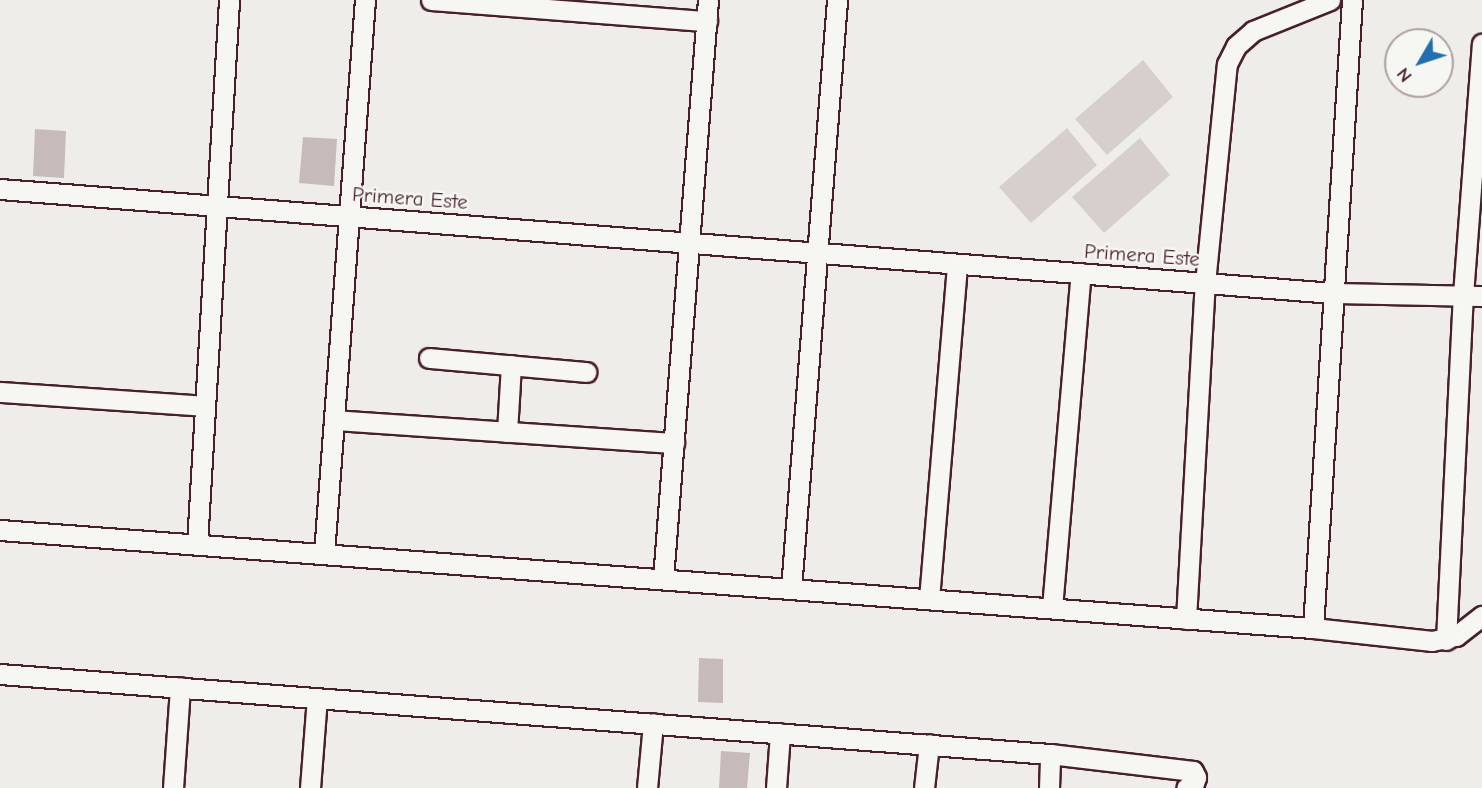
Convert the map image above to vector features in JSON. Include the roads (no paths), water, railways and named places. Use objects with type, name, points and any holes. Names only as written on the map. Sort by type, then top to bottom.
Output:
[{"type":"street","points":[[197,544],[229,0]]},
{"type":"street","points":[[324,554],[365,0]]},
{"type":"street","points":[[431,0],[707,21]]},
{"type":"street","points":[[663,579],[708,0]]},
{"type":"street","points":[[791,589],[837,0]]},
{"type":"street","points":[[1186,619],[1205,283],[1227,64],[1236,46],[1253,31],[1330,0]]},
{"type":"street","points":[[1313,628],[1352,0]]},
{"type":"street","points":[[1446,640],[1472,296],[1482,44]]},
{"type":"street","name":"Primera Este","points":[[0,189],[1333,293],[1472,296]]},
{"type":"street","points":[[929,599],[957,264]]},
{"type":"street","points":[[1052,608],[1081,274]]},
{"type":"street","points":[[429,358],[586,372]]},
{"type":"street","points":[[507,432],[511,365]]},
{"type":"street","points":[[0,393],[205,406]]},
{"type":"street","points":[[334,420],[674,443]]},
{"type":"street","points":[[0,530],[1446,640],[1482,616]]},
{"type":"street","points":[[0,674],[1051,754],[1193,771],[1196,777],[1194,783],[1186,788]]},
{"type":"street","points":[[173,788],[180,687]]},
{"type":"street","points":[[310,788],[317,698]]},
{"type":"street","points":[[647,788],[653,723]]},
{"type":"street","points":[[776,788],[780,733]]},
{"type":"street","points":[[924,788],[929,744]]},
{"type":"street","points":[[1049,788],[1051,754]]}]
